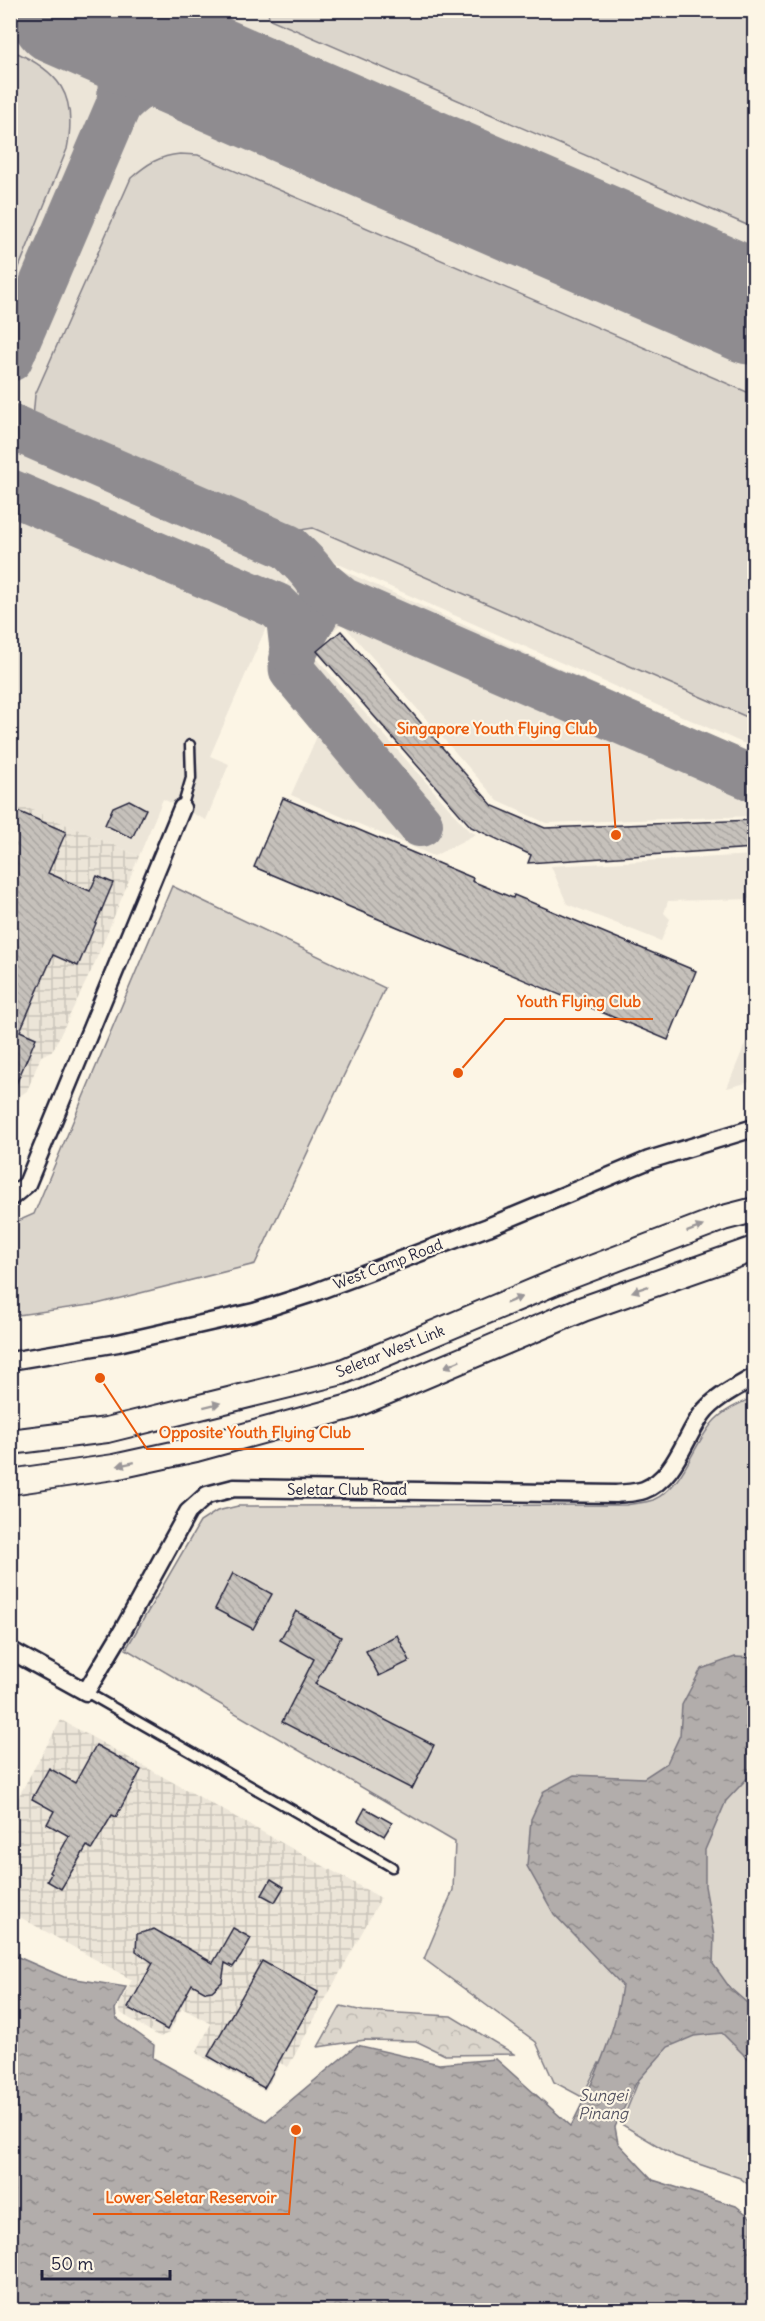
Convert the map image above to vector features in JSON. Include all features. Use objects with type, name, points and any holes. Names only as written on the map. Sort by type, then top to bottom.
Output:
[{"type":"main road","name":"Seletar West Link","points":[[10,1442],[107,1430],[342,1372],[563,1279],[723,1218],[754,1210]]},
{"type":"main road","points":[[10,1482],[114,1467],[196,1449],[353,1406],[583,1309],[754,1249]]},
{"type":"main road","points":[[460,1323],[467,1336],[473,1338],[525,1318],[583,1309]]},
{"type":"street","points":[[10,1197],[27,1184],[182,808]]},
{"type":"street","name":"West Camp Road","points":[[10,1361],[118,1342],[254,1312],[310,1294],[488,1227],[649,1160],[754,1128]]},
{"type":"street","name":"Seletar Club Road","points":[[86,1692],[188,1512],[207,1495],[234,1488],[616,1494],[644,1490],[660,1480],[673,1464],[703,1412],[730,1391],[754,1377]]},
{"type":"street","points":[[11,1652],[86,1692]]},
{"type":"lane","points":[[182,808],[191,778],[190,745]]},
{"type":"lane","points":[[86,1692],[392,1867]]},
{"type":"shaded area","points":[[11,11],[754,11],[754,748],[307,550],[299,552],[210,756],[229,764],[206,820],[163,799],[139,856],[12,802],[11,805]]},
{"type":"shaded area","points":[[304,553],[754,756],[754,816],[546,823],[498,801],[342,623],[310,651],[469,831],[476,834],[434,856],[291,795],[319,732],[268,672],[275,639],[269,624],[299,555]]},
{"type":"shaded area","points":[[11,801],[139,856],[93,967],[53,1050],[41,1056],[27,1091],[21,1095],[11,1119]]},
{"type":"shaded area","points":[[754,855],[754,899],[668,901],[664,913],[670,919],[661,941],[567,904],[551,866]]},
{"type":"shaded area","points":[[754,1022],[754,1081],[727,1088]]},
{"type":"shaded area","points":[[61,1720],[381,1898],[288,2067],[280,2063],[265,2091],[196,2053],[211,2024],[182,2008],[169,2033],[160,2037],[119,2012],[119,2005],[132,1980],[11,1912],[11,1810]]},
{"type":"green space","points":[[267,11],[754,11],[754,228],[270,19]]},
{"type":"green space","points":[[11,50],[28,58],[53,76],[67,99],[70,130],[67,149],[11,287]]},
{"type":"green space","points":[[180,154],[198,155],[754,395],[754,720],[313,528],[288,532],[43,427],[33,418],[35,395],[131,178],[154,162]]},
{"type":"green space","points":[[172,886],[385,988],[255,1264],[97,1304],[11,1316],[11,1224],[34,1214]]},
{"type":"green space","points":[[754,1397],[754,2189],[740,2178],[675,2156],[621,2124],[638,2082],[599,2063],[582,2097],[554,2082],[536,2042],[424,1959],[453,1890],[455,1842],[126,1649],[200,1522],[217,1511],[238,1506],[626,1505],[647,1502],[673,1485],[707,1430],[719,1416]]},
{"type":"green space","points":[[341,2006],[363,2011],[451,2016],[514,2054],[445,2055],[416,2041],[365,2040],[318,2047]]},
{"type":"water","name":"Sungei Pinang","points":[[735,1657],[754,1658],[754,1771],[726,1801],[705,1850],[705,1886],[714,1936],[713,1964],[730,1988],[754,2009],[754,2065],[722,2033],[694,2036],[668,2047],[636,2083],[615,2127],[618,2143],[653,2180],[736,2206],[754,2220],[754,2310],[11,2310],[11,1954],[64,1977],[126,1987],[115,2009],[116,2018],[154,2045],[153,2058],[266,2121],[357,2045],[439,2064],[496,2059],[571,2126],[609,2039],[622,1985],[554,1914],[527,1866],[531,1819],[544,1791],[574,1775],[644,1778],[667,1763],[680,1735],[682,1705],[701,1669]]},
{"type":"building","points":[[341,631],[493,806],[545,828],[754,820],[754,848],[528,863],[531,855],[471,827],[317,651]]},
{"type":"building","points":[[283,798],[473,878],[472,881],[513,898],[514,895],[696,971],[668,1040],[254,867]]},
{"type":"building","points":[[129,800],[146,809],[132,838],[105,825],[113,807]]},
{"type":"building","points":[[15,810],[66,832],[48,873],[90,891],[97,876],[113,883],[78,966],[53,955],[20,1031],[36,1038],[10,1098],[10,820]]},
{"type":"building","points":[[233,1573],[272,1594],[253,1629],[215,1609]]},
{"type":"building","points":[[296,1611],[341,1637],[315,1684],[434,1745],[412,1789],[282,1722],[314,1659],[280,1640]]},
{"type":"building","points":[[397,1635],[410,1661],[379,1676],[366,1651]]},
{"type":"building","points":[[96,1745],[141,1770],[116,1817],[112,1815],[92,1849],[87,1846],[61,1889],[47,1881],[51,1874],[49,1872],[69,1836],[47,1824],[54,1811],[32,1799],[49,1768],[75,1783]]},
{"type":"building","points":[[365,1808],[392,1823],[384,1836],[358,1821]]},
{"type":"building","points":[[271,1879],[284,1887],[275,1902],[262,1895]]},
{"type":"building","points":[[233,1928],[251,1938],[241,1956],[233,1967],[225,1963],[222,1982],[212,1991],[206,1992],[192,1984],[167,2030],[128,2008],[153,1963],[136,1951],[137,1934],[154,1929],[213,1963]]},
{"type":"building","points":[[262,1961],[318,1992],[264,2088],[208,2056]]},
{"type":"taxiway","points":[[10,359],[119,104],[121,79],[116,58],[106,40],[90,21]]},
{"type":"taxiway","points":[[119,104],[155,78],[175,71],[198,67]]},
{"type":"taxiway","points":[[10,426],[288,547],[313,573],[322,591],[317,611],[293,656],[292,671],[420,824]]},
{"type":"taxiway","points":[[10,492],[277,606],[289,618],[293,653]]},
{"type":"taxiway","points":[[318,580],[342,600],[754,779]]},
{"type":"runway","points":[[66,10],[754,308]]},
{"type":"place","name":"Singapore Youth Flying Club","points":[[616,835]]},
{"type":"place","name":"Youth Flying Club","points":[[458,1073]]},
{"type":"place","name":"Opposite Youth Flying Club","points":[[100,1378]]},
{"type":"place","name":"Lower Seletar Reservoir","points":[[296,2130]]}]
